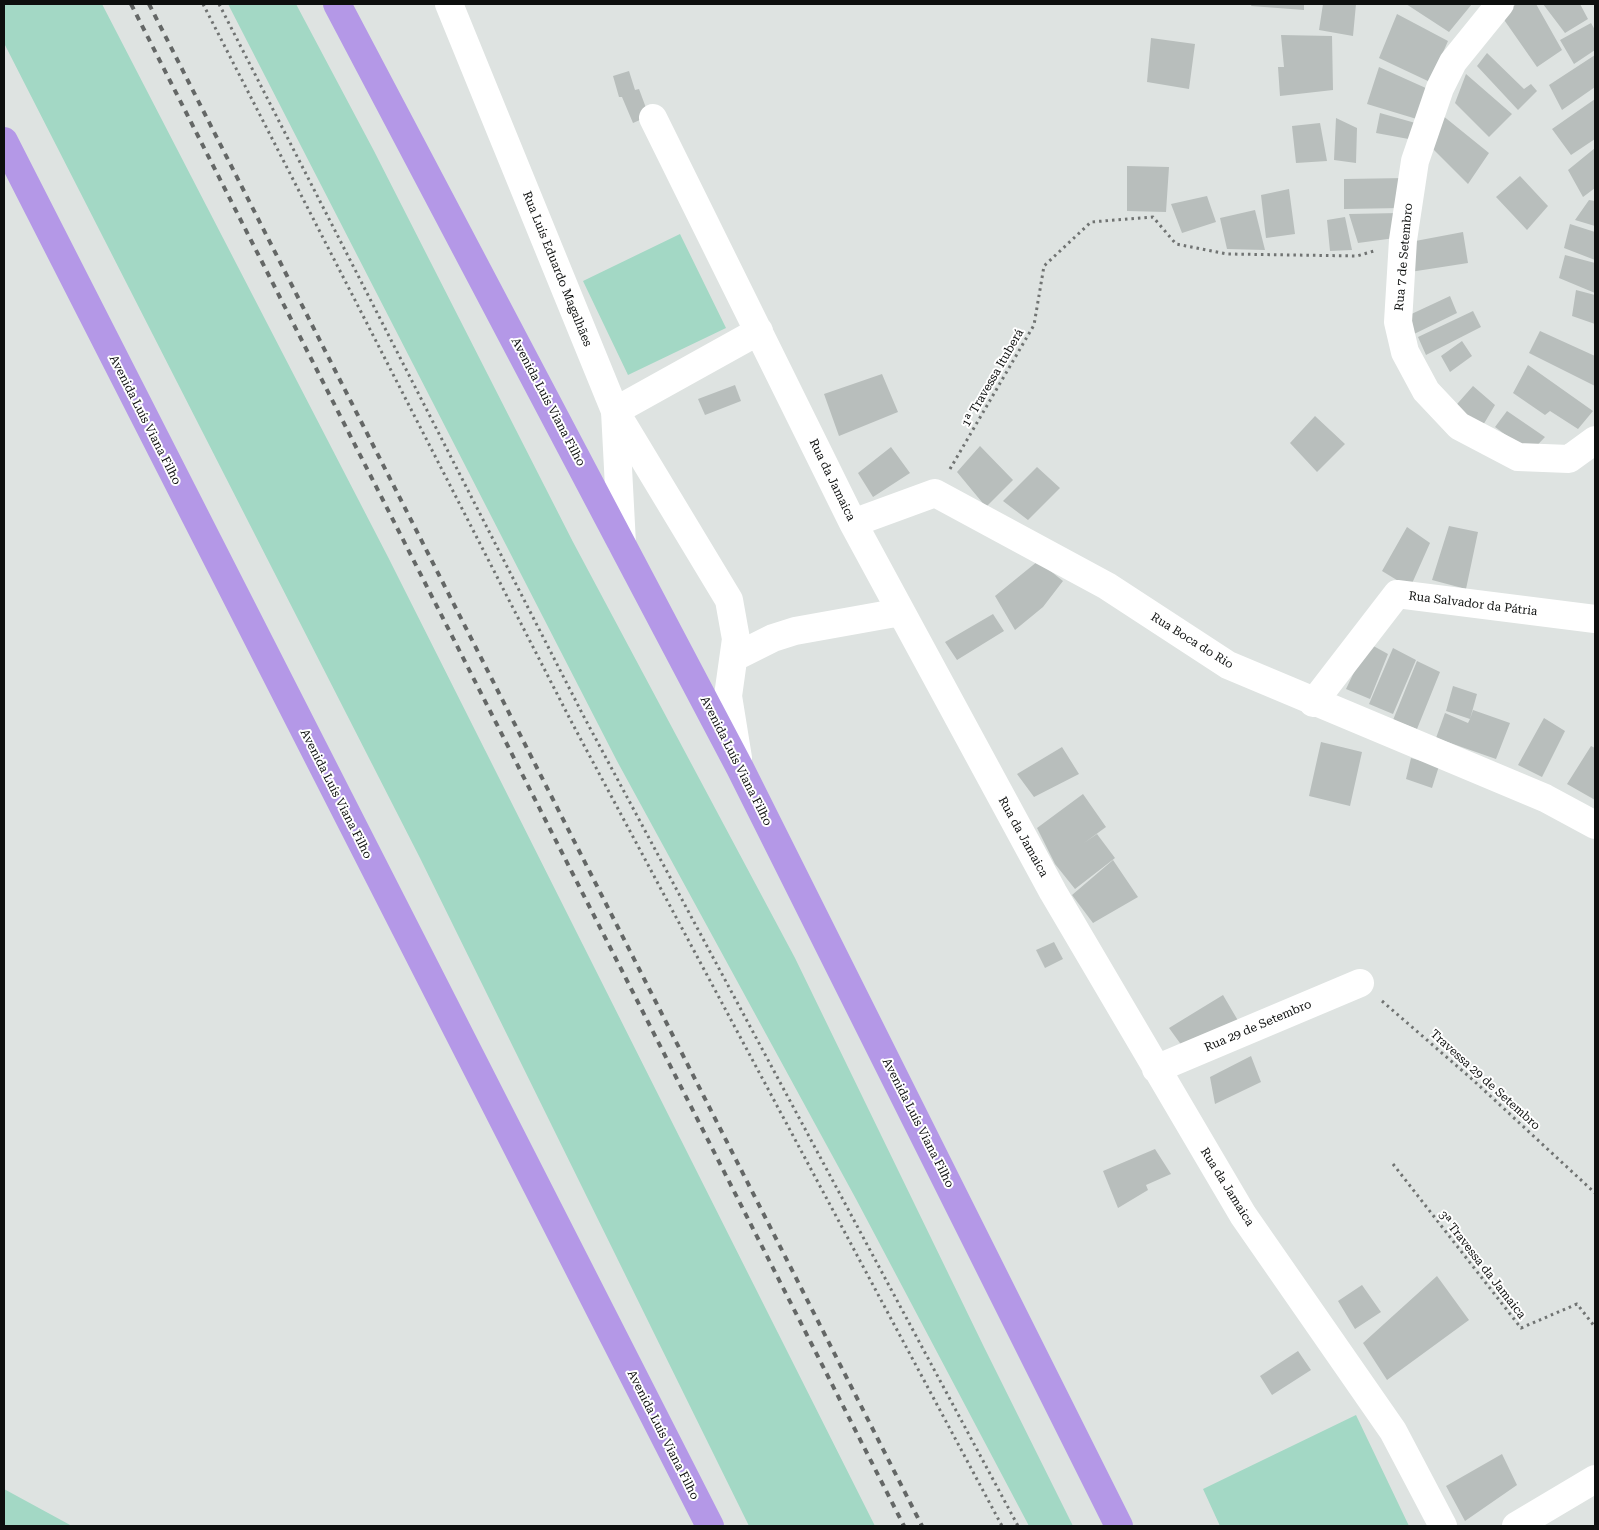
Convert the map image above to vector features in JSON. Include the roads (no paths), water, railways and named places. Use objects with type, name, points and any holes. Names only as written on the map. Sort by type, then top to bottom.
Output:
[{"type":"highway","name":"Avenida Luís Viana Filho","points":[[337,4],[740,768],[1119,1526]]},
{"type":"highway","name":"Avenida Luís Viana Filho","points":[[4,142],[710,1526]]},
{"type":"street","name":"Rua Luís Eduardo Magalhães","points":[[448,4],[615,411],[622,544]]},
{"type":"street","name":"Rua 7 de Setembro","points":[[1500,4],[1453,62],[1440,88],[1415,161],[1403,240],[1398,322],[1405,352],[1426,391],[1458,426],[1518,457],[1569,459],[1595,440]]},
{"type":"street","name":"Rua da Jamaica","points":[[653,118],[853,523],[1053,892],[1243,1215],[1393,1431],[1443,1526]]},
{"type":"street","points":[[740,768],[728,696],[736,640],[729,600],[615,411],[759,331]]},
{"type":"street","name":"Rua Boca do Rio","points":[[853,523],[935,493],[1107,586],[1228,665],[1313,703],[1544,798],[1595,825]]},
{"type":"street","name":"Rua Salvador da Pátria","points":[[1313,703],[1396,594],[1595,619]]},
{"type":"street","points":[[735,657],[773,638],[795,631],[901,612]]},
{"type":"street","name":"Rua 29 de Setembro","points":[[1156,1069],[1360,983]]},
{"type":"street","points":[[1516,1526],[1595,1479]]},
{"type":"railway","points":[[131,4],[904,1526]]},
{"type":"railway","points":[[149,4],[922,1526]]}]
